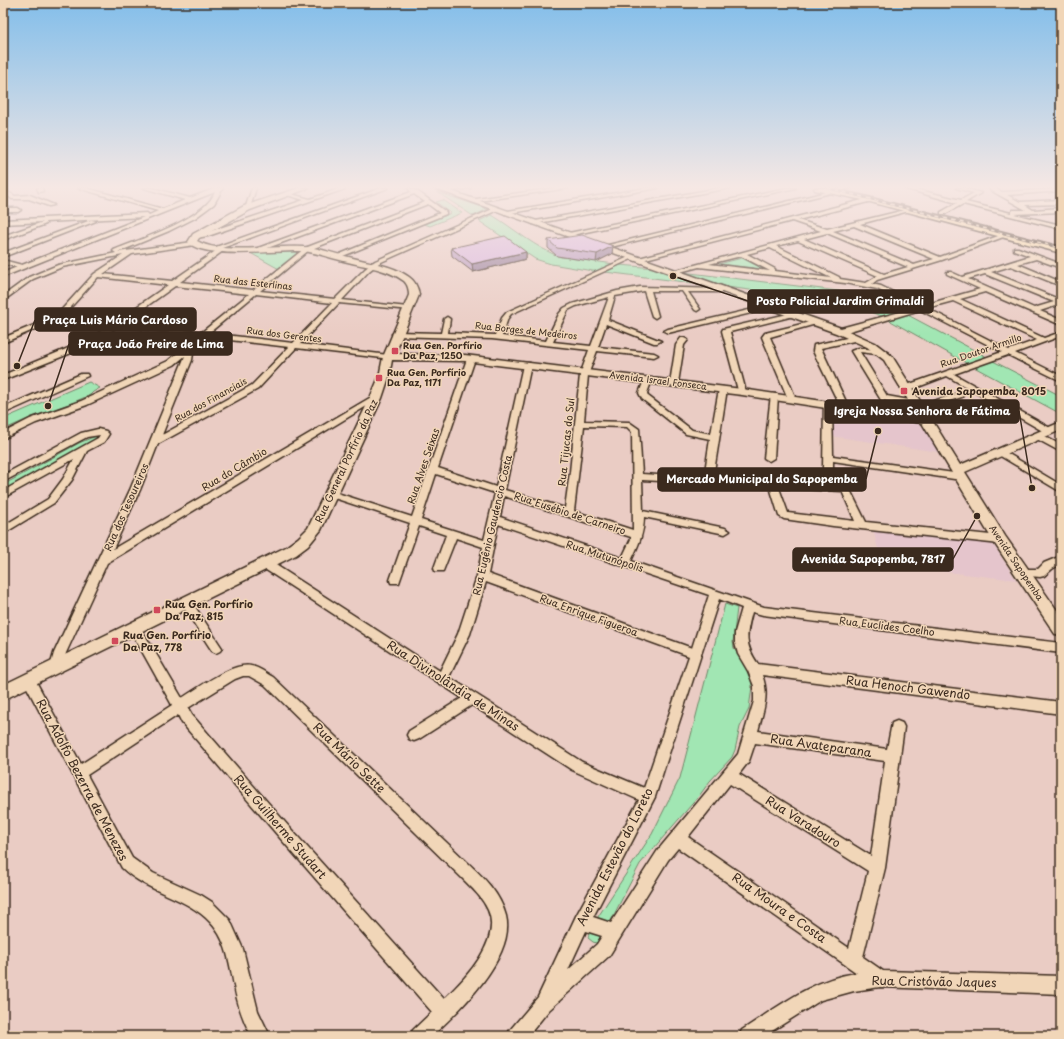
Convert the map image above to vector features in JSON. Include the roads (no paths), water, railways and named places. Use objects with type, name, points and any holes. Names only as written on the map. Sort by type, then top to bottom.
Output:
[{"type":"main road","points":[[1005,236],[1061,250]]},
{"type":"main road","points":[[1035,236],[1061,243]]},
{"type":"street","points":[[3,255],[51,236]]},
{"type":"street","points":[[3,275],[100,236]]},
{"type":"street","points":[[101,257],[149,236]]},
{"type":"street","points":[[194,240],[200,236]]},
{"type":"street","points":[[4,297],[30,278],[42,272],[101,257],[170,246],[202,236]]},
{"type":"street","points":[[3,378],[83,346],[173,284],[218,249],[251,236]]},
{"type":"street","points":[[260,249],[294,236]]},
{"type":"street","points":[[3,436],[33,421],[84,403],[178,359],[203,334],[307,249],[340,236]]},
{"type":"street","points":[[336,257],[386,236]]},
{"type":"street","name":"Rua dos Financiais","points":[[155,442],[255,387],[296,346],[371,266],[392,254],[435,236]]},
{"type":"street","name":"Avenida Sapopemba","points":[[574,236],[840,331],[871,345],[884,353],[1000,540],[1022,572],[1054,610],[1061,629]]},
{"type":"street","points":[[603,247],[647,236]]},
{"type":"street","points":[[498,337],[505,318],[509,313],[635,258],[724,236]]},
{"type":"street","points":[[672,272],[808,236]]},
{"type":"street","points":[[840,236],[914,267]]},
{"type":"street","points":[[885,236],[940,259]]},
{"type":"street","points":[[868,284],[875,279],[940,259],[1002,236]]},
{"type":"street","points":[[799,239],[885,276]]},
{"type":"street","name":"Rua General Porfírio da Paz","points":[[3,693],[264,564],[291,550],[308,537],[320,518],[376,398],[384,377],[388,357],[396,334],[414,295],[411,284],[406,279],[398,274],[307,249],[218,249],[194,240]]},
{"type":"street","points":[[771,246],[845,281]]},
{"type":"street","points":[[124,247],[127,251],[135,251]]},
{"type":"street","points":[[1016,249],[1061,266]]},
{"type":"street","points":[[3,341],[58,317],[88,282],[96,275],[135,251]]},
{"type":"street","points":[[742,254],[780,274]]},
{"type":"street","points":[[961,279],[1035,256]]},
{"type":"street","points":[[3,262],[22,267]]},
{"type":"street","points":[[1012,264],[1061,284]]},
{"type":"street","points":[[700,265],[868,284],[885,290],[1059,377]]},
{"type":"street","points":[[986,272],[1060,302]]},
{"type":"street","points":[[949,273],[984,290],[1061,323]]},
{"type":"street","name":"Rua das Esterlinas","points":[[96,275],[408,309]]},
{"type":"street","points":[[549,343],[562,314],[574,305],[632,290],[723,290]]},
{"type":"street","points":[[646,290],[655,316]]},
{"type":"street","points":[[684,290],[697,309]]},
{"type":"street","points":[[840,331],[984,290]]},
{"type":"street","name":"Rua Tijucas do Sul","points":[[569,514],[575,472],[583,381],[612,299],[612,295]]},
{"type":"street","points":[[742,392],[726,331],[788,313],[814,298]]},
{"type":"street","points":[[955,299],[1043,340]]},
{"type":"street","points":[[1033,311],[1060,302]]},
{"type":"street","points":[[668,331],[770,307]]},
{"type":"street","name":"Rua dos Gerentes","points":[[58,317],[388,357]]},
{"type":"street","points":[[444,335],[447,319]]},
{"type":"street","points":[[604,322],[657,341]]},
{"type":"street","points":[[792,399],[766,337],[768,335],[814,323]]},
{"type":"street","name":"Rua Borges de Medeiros","points":[[396,334],[498,337],[654,355]]},
{"type":"street","name":"Rua Doutor Armillo","points":[[907,388],[946,373],[1061,334]]},
{"type":"street","points":[[844,406],[817,351],[817,347],[856,338]]},
{"type":"street","points":[[674,383],[680,345],[684,340]]},
{"type":"street","name":"Rua dos Tesoureiros","points":[[56,667],[60,653],[135,490],[188,360],[191,346]]},
{"type":"street","points":[[884,353],[858,350],[855,352],[884,398],[921,411],[959,395]]},
{"type":"street","name":"Avenida Israel Fonseca","points":[[388,357],[471,359],[723,389],[844,406],[921,411]]},
{"type":"street","name":"Rua Alves Seixas","points":[[395,580],[471,359]]},
{"type":"street","name":"Rua Eugênio Gaudencio Costa","points":[[442,679],[464,634],[482,576],[527,365]]},
{"type":"street","points":[[946,373],[1044,433],[1061,449]]},
{"type":"street","points":[[3,411],[84,376]]},
{"type":"street","points":[[648,380],[643,393],[645,397],[690,432],[715,437]]},
{"type":"street","points":[[708,480],[710,459],[723,389]]},
{"type":"street","points":[[770,458],[774,396]]},
{"type":"street","name":"Rua do Câmbio","points":[[103,560],[376,398]]},
{"type":"street","points":[[828,404],[828,468],[834,487]]},
{"type":"street","points":[[580,422],[629,425],[635,428],[639,528],[625,562]]},
{"type":"street","points":[[828,458],[959,474],[1000,452],[1061,426]]},
{"type":"street","points":[[3,479],[84,435],[94,432],[105,434],[100,440],[3,495]]},
{"type":"street","points":[[3,531],[51,501],[67,480],[84,449]]},
{"type":"street","points":[[1000,452],[1061,489]]},
{"type":"street","name":"Rua Eusébio de Carneiro","points":[[434,470],[637,535]]},
{"type":"street","points":[[638,477],[845,488],[862,525]]},
{"type":"street","points":[[773,483],[784,516],[833,523],[1000,540]]},
{"type":"street","points":[[331,494],[488,545]]},
{"type":"street","points":[[638,513],[725,531]]},
{"type":"street","name":"Rua Mutunópolis","points":[[494,520],[625,562],[715,593]]},
{"type":"street","points":[[440,568],[452,534]]},
{"type":"street","points":[[1022,572],[1040,573],[1048,566],[1061,560]]},
{"type":"street","name":"Rua Divinolândia de Minas","points":[[264,564],[577,766],[648,797]]},
{"type":"street","name":"Rua Enrique Figueroa","points":[[482,576],[696,654]]},
{"type":"street","name":"Rua Euclides Coelho","points":[[715,593],[763,611],[1061,648]]},
{"type":"street","name":"Avenida Estevão do Loreto","points":[[543,1004],[582,922],[648,797],[715,593]]},
{"type":"street","points":[[186,602],[216,648]]},
{"type":"street","name":"Avenida Estevão do Loreto","points":[[516,1036],[543,1004],[603,950],[655,867],[744,757],[760,701],[760,686],[754,669],[744,654],[741,643],[741,632],[748,606]]},
{"type":"street","name":"Rua Guilherme Studart","points":[[135,628],[187,718],[285,833],[444,1012]]},
{"type":"street","name":"Rua Henoch Gawendo","points":[[754,669],[1061,708]]},
{"type":"street","name":"Rua Mário Sette","points":[[79,773],[179,706],[231,675],[243,671],[251,671],[261,675],[269,681],[485,890],[494,904],[500,924],[497,943],[474,979],[444,1012]]},
{"type":"street","name":"Rua Adolfo Bezerra de Menezes","points":[[28,680],[127,864],[136,873],[182,893],[198,902],[217,916],[228,932],[234,947],[249,1011],[261,1036]]},
{"type":"street","points":[[414,735],[472,698]]},
{"type":"street","points":[[854,961],[877,868],[897,727]]},
{"type":"street","name":"Rua Avateparana","points":[[750,736],[893,756]]},
{"type":"street","name":"Rua Varadouro","points":[[730,776],[877,868]]},
{"type":"street","name":"Rua Moura e Costa","points":[[677,838],[880,979]]},
{"type":"street","points":[[582,922],[615,932]]},
{"type":"street","name":"Rua Cristóvão Jaques","points":[[756,1034],[816,993],[854,982],[880,979],[1061,985]]},
{"type":"street","points":[[419,1036],[444,1012]]},
{"type":"railway","points":[[1016,236],[1061,248]]},
{"type":"place","name":"Posto Policial Jardim Grimaldi","points":[[673,276]]},
{"type":"place","name":"Rua Gen. Porfírio Da Paz, 1250","points":[[395,351]]},
{"type":"place","name":"Praça Luis Mário Cardoso","points":[[17,366]]},
{"type":"place","name":"Rua Gen. Porfírio Da Paz, 1171","points":[[379,378]]},
{"type":"place","name":"Avenida Sapopemba, 8015","points":[[904,391]]},
{"type":"place","name":"Praça João Freire de Lima","points":[[48,406]]},
{"type":"place","name":"Mercado Municipal do Sapopemba","points":[[878,431]]},
{"type":"place","name":"Igreja Nossa Senhora de Fátima","points":[[1032,488]]},
{"type":"place","name":"Avenida Sapopemba, 7817","points":[[977,516]]},
{"type":"place","name":"Rua Gen. Porfírio Da Paz, 815","points":[[157,610]]},
{"type":"place","name":"Rua Gen. Porfírio Da Paz, 778","points":[[115,641]]}]
